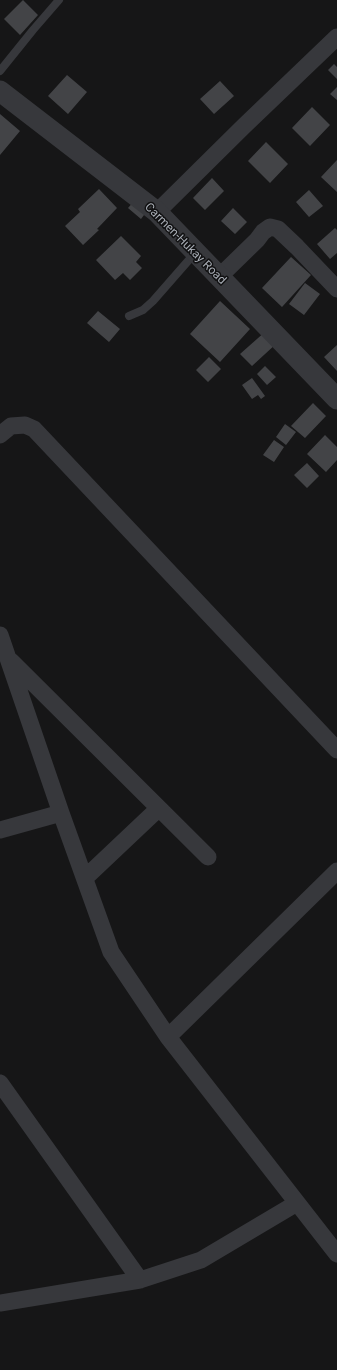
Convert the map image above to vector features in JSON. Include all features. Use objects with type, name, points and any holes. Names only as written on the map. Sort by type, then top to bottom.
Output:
[{"type":"street","points":[[157,212],[337,37]]},
{"type":"street","name":"Carmen-Hukay Road","points":[[0,91],[157,212],[337,400]]},
{"type":"street","points":[[219,277],[257,240],[263,232],[270,228],[278,229],[337,289]]},
{"type":"street","points":[[0,435],[11,426],[25,425],[34,429],[337,750]]},
{"type":"street","points":[[0,635],[61,813],[112,952],[168,1037],[337,1254]]},
{"type":"street","points":[[8,659],[208,857]]},
{"type":"street","points":[[84,878],[158,809]]},
{"type":"street","points":[[0,830],[61,813]]},
{"type":"street","points":[[168,1037],[337,871]]},
{"type":"street","points":[[0,1084],[140,1280]]},
{"type":"street","points":[[0,1303],[140,1280],[201,1260],[297,1203]]},
{"type":"lane","points":[[0,71],[59,0]]},
{"type":"lane","points":[[129,316],[143,310],[153,301],[195,252]]},
{"type":"building","points":[[23,0],[38,15],[20,35],[4,19]]},
{"type":"building","points":[[334,64],[337,67],[337,79],[328,70]]},
{"type":"building","points":[[67,75],[87,92],[68,114],[48,96]]},
{"type":"building","points":[[220,81],[234,96],[214,114],[200,99]]},
{"type":"building","points":[[337,87],[337,100],[330,94]]},
{"type":"building","points":[[312,107],[330,125],[310,146],[292,128]]},
{"type":"building","points":[[0,114],[20,131],[0,155]]},
{"type":"building","points":[[266,142],[288,164],[270,183],[248,161]]},
{"type":"building","points":[[337,160],[337,192],[321,177]]},
{"type":"building","points":[[212,178],[224,191],[205,210],[193,198]]},
{"type":"building","points":[[99,189],[117,208],[97,229],[99,230],[83,245],[65,226],[80,212],[78,209]]},
{"type":"building","points":[[309,190],[323,206],[309,217],[296,202]]},
{"type":"building","points":[[135,200],[147,211],[141,219],[128,208]]},
{"type":"building","points":[[233,208],[247,222],[235,234],[221,221]]},
{"type":"building","points":[[335,228],[337,230],[337,253],[330,259],[317,244]]},
{"type":"building","points":[[121,236],[141,256],[136,262],[142,268],[130,280],[123,273],[115,280],[96,260]]},
{"type":"building","points":[[291,257],[311,275],[282,307],[262,288]]},
{"type":"building","points":[[305,283],[320,294],[304,315],[289,304]]},
{"type":"building","points":[[220,301],[250,329],[220,362],[190,334]]},
{"type":"building","points":[[98,311],[120,329],[109,342],[87,323]]},
{"type":"building","points":[[266,331],[277,343],[252,366],[240,354]]},
{"type":"building","points":[[337,345],[337,371],[324,357]]},
{"type":"building","points":[[209,357],[221,369],[208,382],[196,370]]},
{"type":"building","points":[[265,366],[276,377],[267,385],[257,374]]},
{"type":"building","points":[[252,378],[265,396],[261,399],[258,395],[252,399],[242,385]]},
{"type":"building","points":[[313,403],[326,416],[305,438],[291,426]]},
{"type":"building","points":[[285,424],[296,432],[286,445],[276,437]]},
{"type":"building","points":[[325,435],[337,447],[337,460],[326,472],[307,454]]},
{"type":"building","points":[[274,440],[284,447],[274,462],[263,455]]},
{"type":"building","points":[[307,463],[319,476],[307,488],[294,475]]}]
